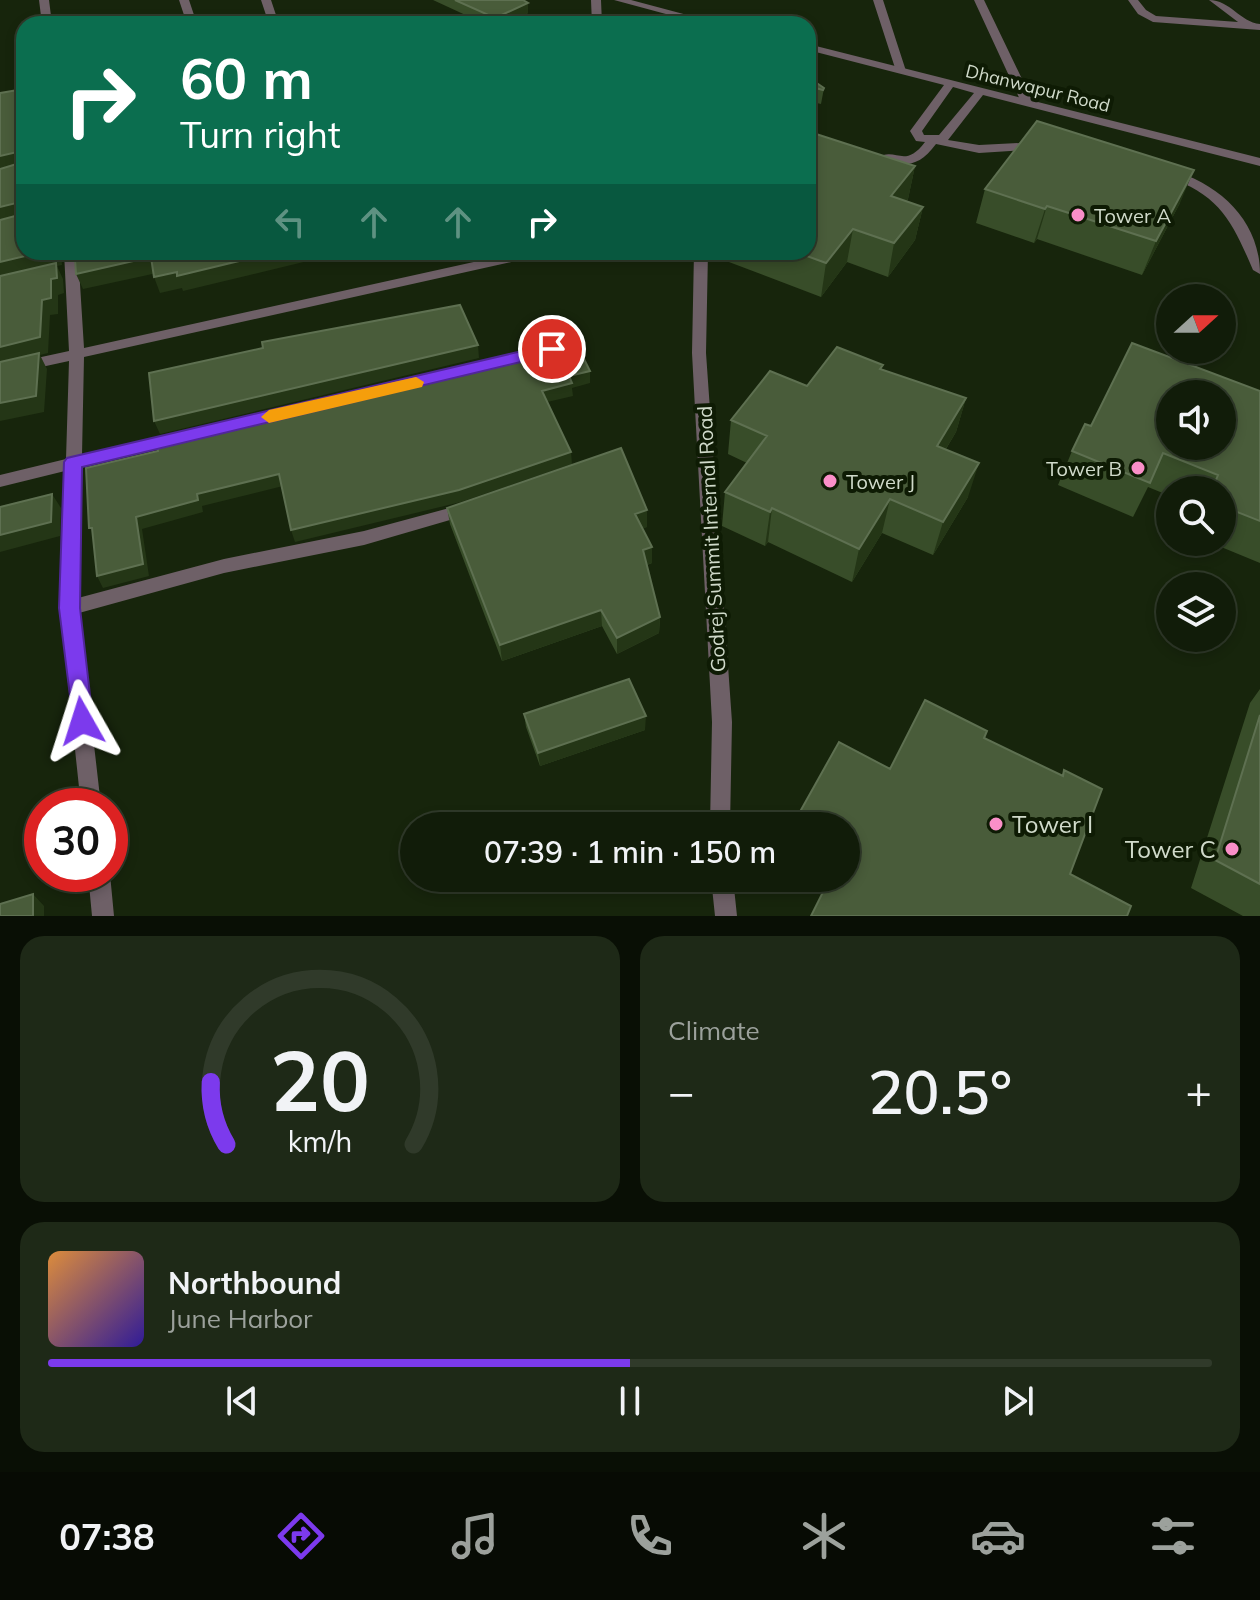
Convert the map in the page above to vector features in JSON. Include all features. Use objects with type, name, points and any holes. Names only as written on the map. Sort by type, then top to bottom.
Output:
[{"type":"street","points":[[619,0],[684,16]]},
{"type":"street","points":[[878,0],[901,71]]},
{"type":"street","points":[[979,0],[1028,104]]},
{"type":"street","points":[[1133,0],[1142,12],[1153,19],[1256,27]]},
{"type":"street","points":[[1214,0],[1256,27]]},
{"type":"street","name":"Dhanwapur Road","points":[[816,49],[1260,162]]},
{"type":"street","points":[[950,84],[916,131],[920,138],[979,149],[1049,146]]},
{"type":"street","points":[[869,155],[896,161],[914,160],[932,141],[943,138],[980,92]]},
{"type":"street","points":[[1152,169],[1202,184],[1217,194],[1243,230],[1260,270]]},
{"type":"street","points":[[72,260],[77,355],[69,608],[89,788]]},
{"type":"street","points":[[0,371],[502,260]]},
{"type":"street","name":"Godrej Summit Internal Road","points":[[701,260],[699,353],[722,722],[720,812]]},
{"type":"street","points":[[519,358],[576,343]]},
{"type":"street","points":[[0,481],[197,434]]},
{"type":"street","points":[[69,608],[224,566],[364,538],[479,506]]},
{"type":"street","points":[[101,892],[103,916]]},
{"type":"street","points":[[723,892],[726,916]]},
{"type":"building","points":[[455,0],[523,0],[528,3],[499,16],[491,16]]},
{"type":"building","points":[[16,90],[16,152],[0,156],[0,93]]},
{"type":"building","points":[[1037,121],[1194,170],[1156,241],[985,189]]},
{"type":"building","points":[[816,134],[915,166],[891,196],[923,207],[894,243],[853,229],[826,263],[816,259]]},
{"type":"building","points":[[16,164],[16,203],[0,207],[0,169]]},
{"type":"building","points":[[16,216],[16,258],[0,262],[0,220]]},
{"type":"building","points":[[75,260],[138,260],[76,274]]},
{"type":"building","points":[[151,260],[243,260],[177,276],[177,272],[154,277]]},
{"type":"building","points":[[56,263],[57,278],[51,279],[51,298],[42,300],[40,337],[0,347],[0,276]]},
{"type":"building","points":[[460,305],[478,345],[154,421],[149,373],[263,348],[262,342]]},
{"type":"building","points":[[1132,343],[1156,352],[1156,364],[1188,364],[1231,380],[1156,380],[1156,460],[1160,460],[1150,483],[1072,451],[1085,424],[1091,426]]},
{"type":"building","points":[[577,345],[590,371],[569,376],[572,383],[542,391],[571,452],[459,490],[291,530],[279,474],[197,494],[198,500],[136,517],[143,564],[97,576],[92,528],[89,528],[86,468],[158,451],[157,439],[554,347],[556,350]]},
{"type":"building","points":[[837,347],[883,365],[880,369],[966,398],[937,446],[979,463],[943,522],[890,499],[859,549],[772,508],[770,512],[725,492],[767,436],[731,420],[770,371],[807,386]]},
{"type":"building","points":[[39,353],[36,396],[0,403],[0,362]]},
{"type":"building","points":[[1236,382],[1260,391],[1260,521],[1236,512],[1236,476],[1218,475],[1180,460],[1236,460]]},
{"type":"building","points":[[621,448],[647,510],[635,514],[652,547],[643,550],[660,617],[617,638],[601,610],[500,645],[447,508]]},
{"type":"building","points":[[52,494],[51,522],[0,535],[0,507]]},
{"type":"building","points":[[629,679],[646,716],[538,753],[524,714]]},
{"type":"building","points":[[925,700],[987,731],[984,738],[1063,776],[1064,770],[1102,789],[1070,874],[1131,906],[1127,916],[811,916],[823,892],[860,892],[860,812],[800,812],[839,742],[890,769]]},
{"type":"building","points":[[1260,715],[1260,884],[1215,860]]},
{"type":"building","points":[[33,894],[33,916],[0,916],[0,904]]},
{"type":"slow traffic","points":[[269,417],[416,382]]},
{"type":"place","name":"Tower A","points":[[1078,215]]},
{"type":"place","name":"Tower B","points":[[1138,468]]},
{"type":"place","name":"Tower J","points":[[830,481]]},
{"type":"place","name":"Tower I","points":[[996,824]]},
{"type":"place","name":"Tower C","points":[[1232,849]]},
{"type":"route","points":[[82,721],[69,608],[73,462],[552,349]]}]
